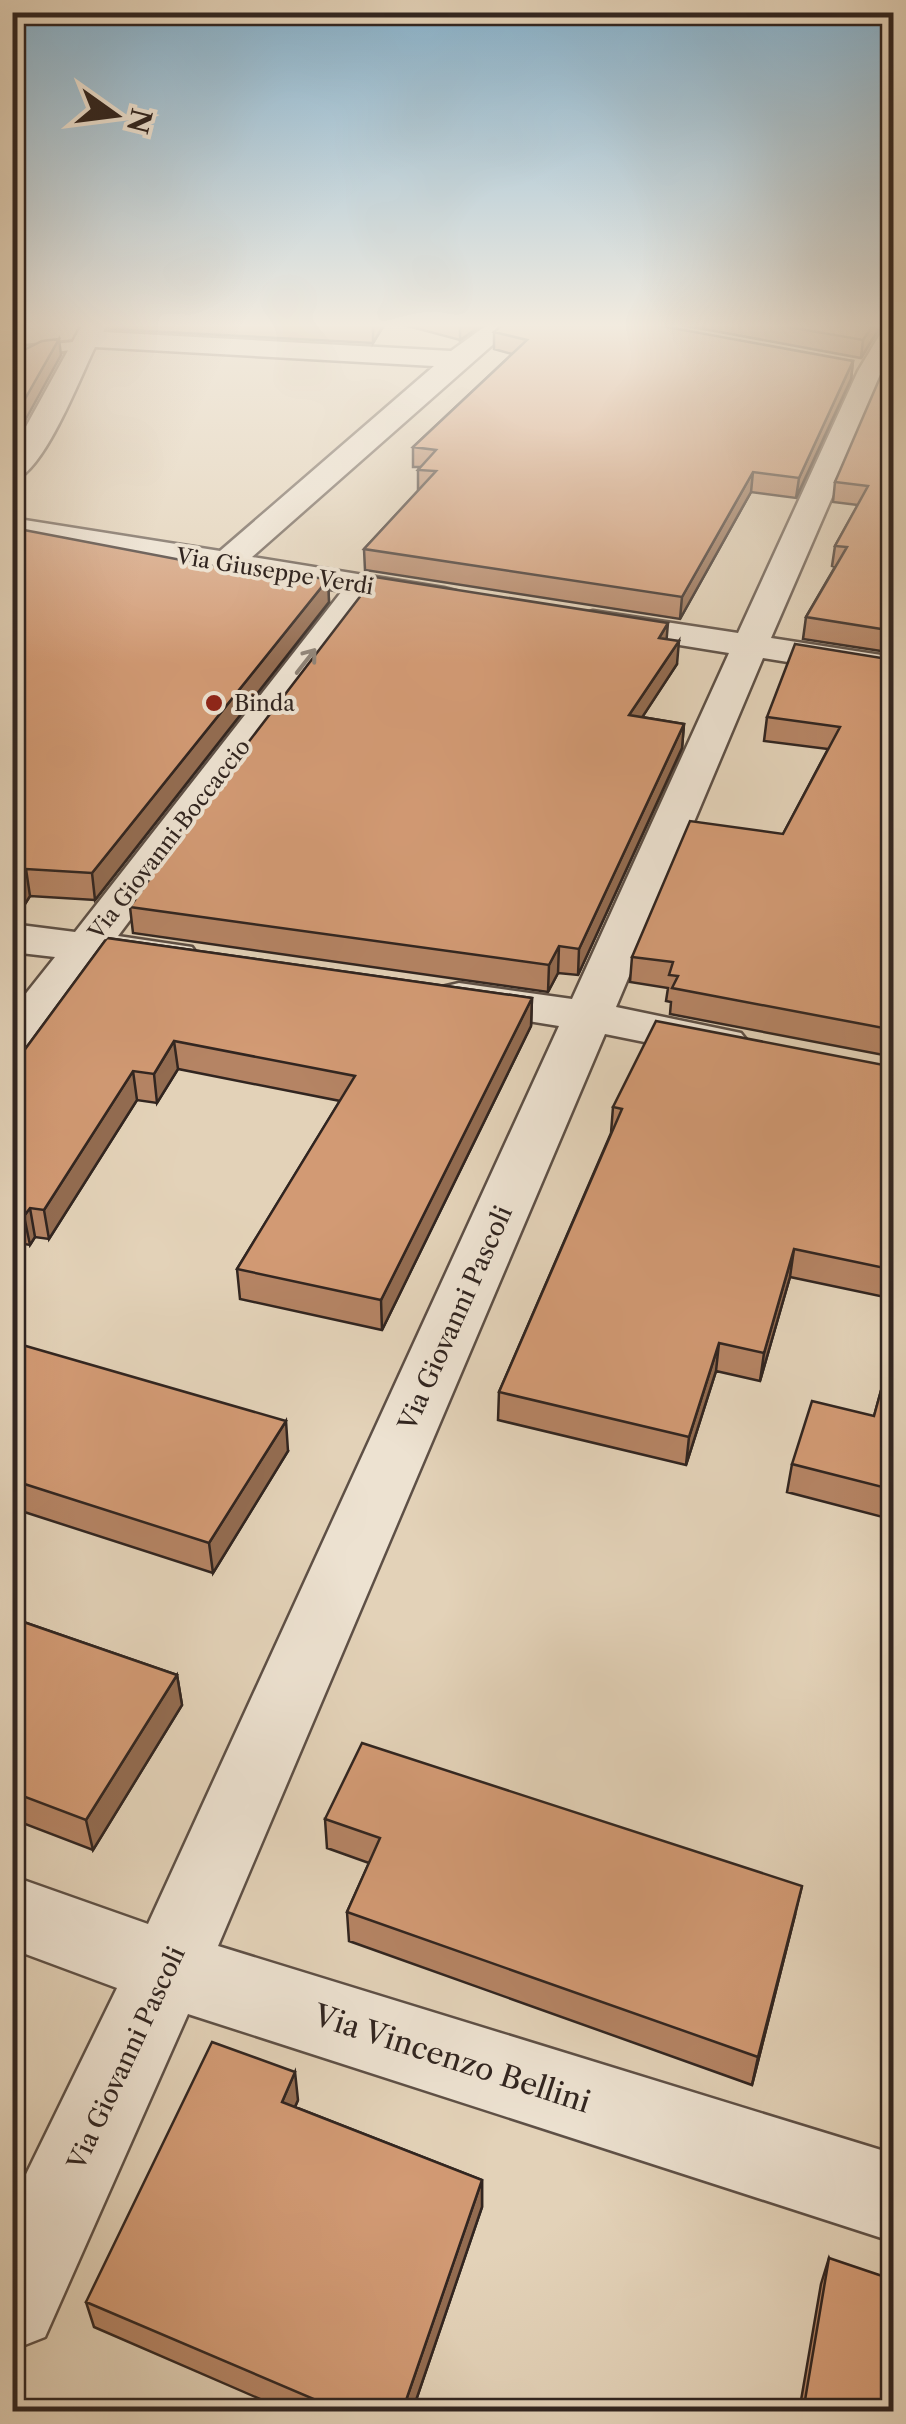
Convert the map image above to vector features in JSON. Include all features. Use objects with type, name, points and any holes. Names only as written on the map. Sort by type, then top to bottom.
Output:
[{"type":"street","points":[[12,472],[35,438]]},
{"type":"street","points":[[226,562],[367,438]]},
{"type":"street","name":"Via Giovanni Pascoli","points":[[12,2304],[168,1969],[845,438]]},
{"type":"street","name":"Via Giuseppe Verdi","points":[[12,527],[478,604]]},
{"type":"street","name":"Via Giovanni Boccaccio","points":[[12,1044],[364,586]]},
{"type":"street","points":[[555,616],[894,668]]},
{"type":"street","points":[[12,938],[88,944],[223,964]]},
{"type":"street","points":[[415,991],[588,1016],[760,1050]]},
{"type":"street","name":"Via Vincenzo Bellini","points":[[12,1912],[168,1969],[894,2198]]},
{"type":"building","points":[[422,438],[817,438],[799,478],[753,472],[682,597],[364,549],[436,471],[418,470],[436,450],[413,447]]},
{"type":"building","points":[[854,438],[894,438],[894,631],[806,617],[847,547],[835,546],[868,486],[835,482]]},
{"type":"building","points":[[24,530],[260,575],[263,572],[328,579],[92,873],[26,869],[12,891],[12,537]]},
{"type":"building","points":[[375,577],[668,623],[659,638],[679,641],[629,715],[684,724],[579,949],[559,946],[549,965],[130,907],[151,877],[145,877]]},
{"type":"building","points":[[795,644],[894,660],[894,851],[888,864],[894,865],[894,1030],[672,988],[678,976],[669,975],[673,962],[632,957],[690,821],[783,834],[840,727],[767,717]]},
{"type":"building","points":[[107,938],[532,998],[381,1300],[237,1269],[355,1076],[174,1041],[154,1074],[133,1071],[44,1210],[30,1208],[24,1216],[12,1214],[12,1067]]},
{"type":"building","points":[[656,1021],[894,1067],[894,1270],[794,1249],[764,1353],[719,1343],[689,1437],[499,1392],[622,1109],[613,1107]]},
{"type":"building","points":[[12,1342],[286,1421],[209,1543],[12,1480]]},
{"type":"building","points":[[894,1343],[894,1490],[792,1464],[812,1401],[874,1416]]},
{"type":"building","points":[[12,1618],[177,1675],[86,1820],[12,1792]]},
{"type":"building","points":[[362,1743],[802,1886],[758,2057],[347,1912],[380,1838],[325,1819]]},
{"type":"building","points":[[212,2042],[295,2072],[282,2102],[482,2180],[402,2412],[344,2412],[86,2302]]},
{"type":"building","points":[[829,2258],[894,2280],[894,2412],[803,2412]]},
{"type":"place","name":"Binda","points":[[214,703]]}]
